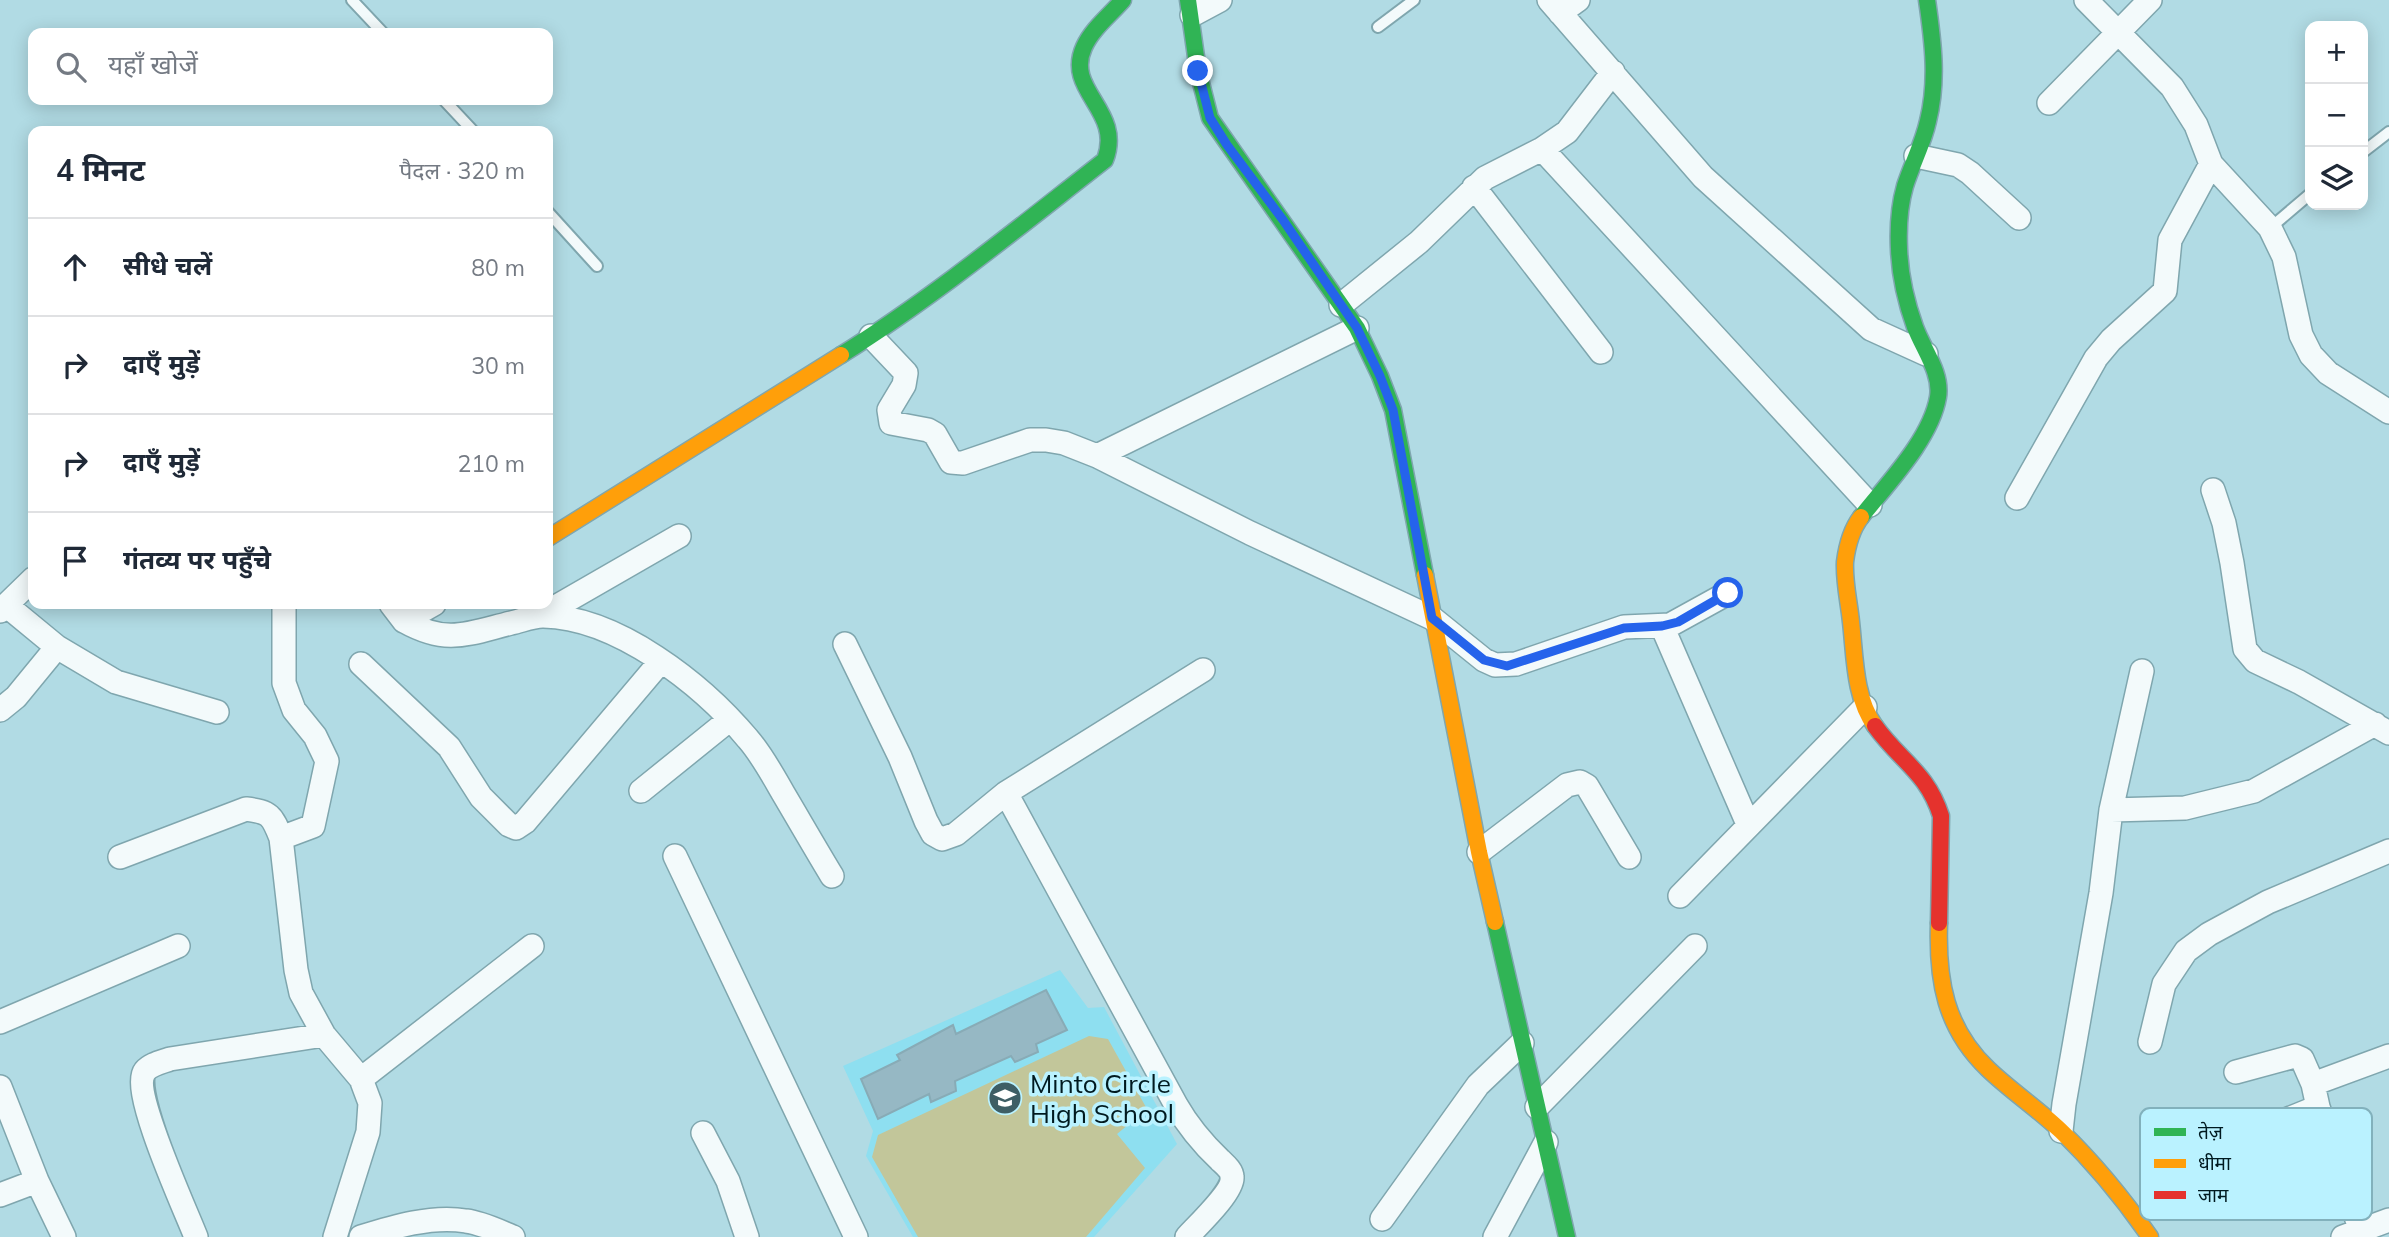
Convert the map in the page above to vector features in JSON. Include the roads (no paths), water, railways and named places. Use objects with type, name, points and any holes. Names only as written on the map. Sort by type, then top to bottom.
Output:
[{"type":"street","points":[[553,535],[871,336],[989,250],[1105,160],[1111,142],[1106,122],[1080,78],[1079,60],[1085,45],[1123,0]]},
{"type":"street","points":[[1220,0],[1190,7],[1198,71],[1210,118],[1357,328],[1393,410],[1479,852],[1567,1237]]},
{"type":"street","points":[[1927,0],[1936,66],[1928,123],[1902,198],[1899,248],[1901,274],[1914,324],[1937,377],[1939,396],[1933,415],[1920,439],[1854,527],[1848,542],[1845,567],[1859,683],[1873,724],[1926,780],[1937,799],[1941,816],[1938,955],[1941,983],[1950,1013],[1964,1043],[1988,1069],[2061,1131],[2134,1214],[2150,1237]]},
{"type":"street","points":[[2086,0],[2172,87],[2196,125],[2211,164],[2270,228],[2284,257],[2301,335],[2311,355],[2328,373],[2389,412]]},
{"type":"street","points":[[2049,103],[2150,0]]},
{"type":"street","points":[[1562,4],[1613,72],[1703,177],[1871,330],[1926,354]]},
{"type":"street","points":[[1341,305],[1419,242],[1474,187],[1498,169],[1557,140],[1578,119],[1613,72]]},
{"type":"street","points":[[1542,149],[1870,505]]},
{"type":"street","points":[[1916,156],[1958,165],[2019,218]]},
{"type":"street","points":[[2017,498],[2096,358],[2111,340],[2165,291],[2170,240],[2211,164]]},
{"type":"street","points":[[1474,187],[1601,352]]},
{"type":"street","points":[[1097,456],[1357,328]]},
{"type":"street","points":[[871,336],[905,373],[904,385],[889,410],[891,423],[929,430],[935,434],[951,462],[963,463],[1021,443],[1046,440],[1064,443],[1097,456],[1250,533],[1432,618],[1484,660],[1507,666],[1624,628],[1662,626],[1678,622],[1728,593]]},
{"type":"street","points":[[2214,490],[2224,523],[2248,654],[2255,662],[2299,682],[2382,729]]},
{"type":"street","points":[[553,608],[678,536]]},
{"type":"street","points":[[28,584],[3,608],[57,647],[116,682],[217,712]]},
{"type":"street","points":[[281,838],[313,826],[327,768],[324,750],[295,710],[284,683],[284,609]]},
{"type":"street","points":[[398,612],[422,631],[440,636],[458,636],[540,616],[552,609]]},
{"type":"street","points":[[540,616],[599,626],[661,661],[695,687],[748,739],[764,760],[832,876]]},
{"type":"street","points":[[1662,626],[1748,824]]},
{"type":"street","points":[[845,644],[900,757],[926,821],[933,834],[942,839],[956,834],[1006,793],[1203,670]]},
{"type":"street","points":[[0,710],[16,696],[57,647]]},
{"type":"street","points":[[361,664],[450,747],[481,797],[509,825],[516,828],[524,822],[661,661]]},
{"type":"street","points":[[2061,1131],[2101,893],[2111,810],[2142,671]]},
{"type":"street","points":[[1680,895],[1865,707]]},
{"type":"street","points":[[640,792],[729,720]]},
{"type":"street","points":[[2111,810],[2185,807],[2254,791],[2382,729]]},
{"type":"street","points":[[1479,852],[1567,785],[1580,782],[1587,786],[1629,858]]},
{"type":"street","points":[[1006,793],[1182,1115],[1198,1139],[1228,1168],[1232,1177],[1231,1186],[1187,1237]]},
{"type":"street","points":[[120,858],[246,809],[264,811],[274,819],[281,838],[301,993],[324,1035],[361,1079],[370,1103],[368,1132],[335,1237]]},
{"type":"street","points":[[2150,1042],[2164,984],[2186,951],[2209,934],[2268,902],[2389,851]]},
{"type":"street","points":[[675,856],[856,1237]]},
{"type":"street","points":[[0,1022],[178,946]]},
{"type":"street","points":[[361,1079],[532,946]]},
{"type":"street","points":[[1537,1107],[1695,946]]},
{"type":"street","points":[[196,1237],[148,1114],[142,1080],[146,1070],[170,1059],[324,1035]]},
{"type":"street","points":[[1382,1219],[1478,1085],[1522,1043]]},
{"type":"street","points":[[2314,1084],[2389,1056]]},
{"type":"street","points":[[2236,1072],[2298,1057],[2306,1064],[2314,1084],[2318,1107]]},
{"type":"street","points":[[0,1087],[37,1181],[64,1237]]},
{"type":"street","points":[[703,1133],[728,1181],[747,1237]]},
{"type":"street","points":[[1495,1237],[1546,1142]]},
{"type":"street","points":[[0,1195],[37,1181]]},
{"type":"street","points":[[361,1237],[390,1228],[464,1220],[513,1237]]},
{"type":"street","points":[[2352,1234],[2389,1220]]},
{"type":"lane","points":[[352,0],[378,28]]},
{"type":"lane","points":[[1378,27],[1414,0]]},
{"type":"lane","points":[[449,105],[468,126]]},
{"type":"lane","points":[[2368,148],[2389,132]]},
{"type":"lane","points":[[2270,228],[2305,198]]},
{"type":"lane","points":[[553,218],[597,266]]},
{"type":"place","name":"Minto Circle High School","points":[[1005,1098]]}]
